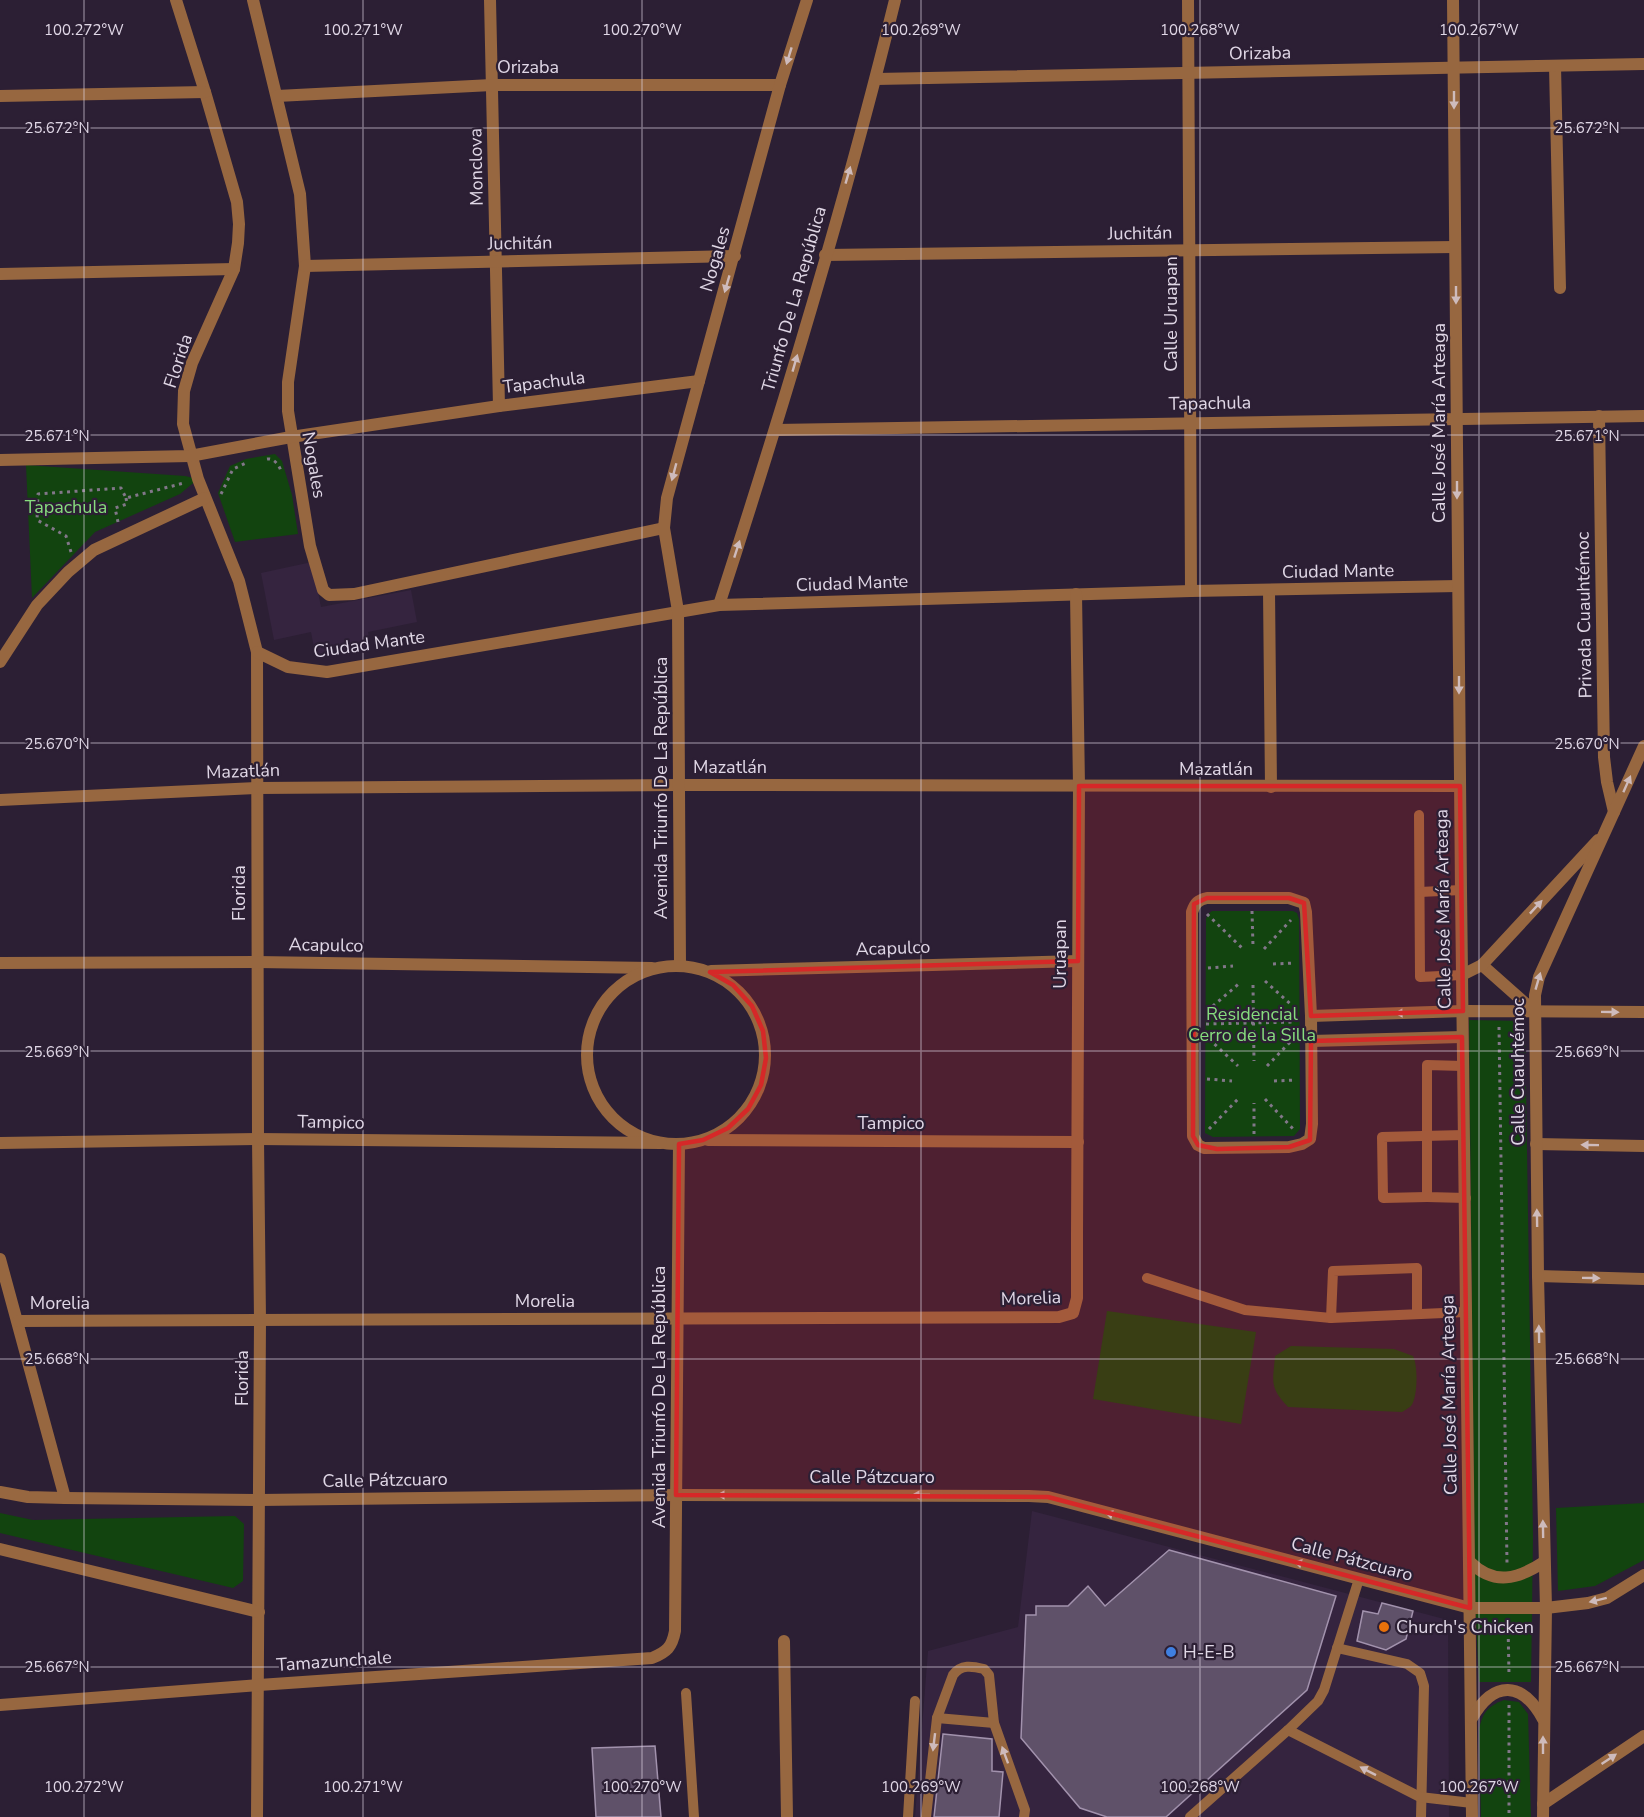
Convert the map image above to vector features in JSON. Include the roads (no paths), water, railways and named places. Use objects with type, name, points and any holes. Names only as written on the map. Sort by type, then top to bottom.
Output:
[{"type":"street","name":"Florida","points":[[176,0],[237,202],[239,224],[234,269],[192,363],[184,391],[183,424],[198,479],[239,581],[257,652],[260,1320],[260,1685],[257,1817]]},
{"type":"street","name":"Nogales","points":[[253,0],[300,194],[305,266],[288,382],[288,411],[310,546],[323,590],[329,595],[354,594],[664,528]]},
{"type":"street","name":"Monclova","points":[[490,0],[500,406]]},
{"type":"street","name":"Nogales","points":[[678,611],[664,528],[667,498],[780,85],[807,0]]},
{"type":"street","name":"Triunfo De La República","points":[[719,604],[776,430],[876,79],[896,0]]},
{"type":"street","name":"Calle Uruapan","points":[[1188,0],[1191,591]]},
{"type":"street","name":"Calle José María Arteaga","points":[[1453,0],[1462,1037],[1466,1198],[1472,1817]]},
{"type":"street","name":"Orizaba","points":[[876,79],[1644,64]]},
{"type":"street","points":[[1555,66],[1560,288]]},
{"type":"street","name":"Orizaba","points":[[277,96],[492,85],[780,85]]},
{"type":"street","points":[[0,96],[205,92]]},
{"type":"street","name":"Juchitán","points":[[825,255],[1455,247]]},
{"type":"street","name":"Juchitán","points":[[305,266],[735,256]]},
{"type":"street","points":[[0,274],[234,269]]},
{"type":"street","name":"Tapachula","points":[[0,460],[190,456],[291,437],[500,406],[699,381]]},
{"type":"street","name":"Privada Cuauhtémoc","points":[[1599,416],[1604,757],[1614,812]]},
{"type":"street","name":"Tapachula","points":[[776,430],[1644,416]]},
{"type":"street","points":[[0,662],[37,605],[85,557],[130,532],[205,498]]},
{"type":"street","name":"Ciudad Mante","points":[[257,652],[288,667],[327,672],[719,604],[1458,586]]},
{"type":"street","points":[[1269,591],[1271,787]]},
{"type":"street","name":"Uruapan","points":[[1072,1313],[1077,1298],[1078,1142],[1079,786],[1076,594]]},
{"type":"street","name":"Avenida Triunfo De La República","points":[[678,611],[680,965]]},
{"type":"street","name":"Calle Cuauhtémoc","points":[[1538,1276],[1534,1011],[1536,987],[1644,746]]},
{"type":"street","name":"Mazatlán","points":[[0,800],[258,788],[680,785],[1460,786]]},
{"type":"street","points":[[1462,975],[1482,965],[1605,833]]},
{"type":"street","points":[[1207,898],[1288,898],[1304,903],[1309,963],[1311,1041],[1312,1124],[1310,1139],[1289,1147],[1204,1148],[1198,1145],[1193,1136],[1192,1078],[1192,912],[1194,904],[1207,898]]},
{"type":"street","name":"Acapulco","points":[[710,972],[1078,961]]},
{"type":"street","name":"Acapulco","points":[[0,963],[257,962],[651,968]]},
{"type":"street","points":[[680,965],[710,972],[733,985],[752,1006],[763,1031],[766,1058],[761,1084],[748,1108],[728,1128],[703,1140],[679,1144],[661,1143],[638,1136],[618,1123],[602,1105],[591,1083],[586,1060],[588,1036],[597,1013],[610,993],[629,978],[651,968],[680,965]]},
{"type":"street","points":[[1482,965],[1534,1011]]},
{"type":"street","points":[[1311,1019],[1463,1011],[1644,1012]]},
{"type":"street","points":[[1311,1041],[1462,1037]]},
{"type":"street","name":"Tampico","points":[[0,1143],[258,1139],[661,1143]]},
{"type":"street","name":"Tampico","points":[[703,1140],[1078,1142]]},
{"type":"street","name":"Avenida Triunfo De La República","points":[[669,1650],[675,1631],[679,1144]]},
{"type":"street","points":[[1536,1144],[1644,1146]]},
{"type":"street","points":[[0,1259],[65,1498]]},
{"type":"street","points":[[1543,1817],[1546,1608],[1538,1276],[1644,1279]]},
{"type":"street","name":"Morelia","points":[[18,1321],[1059,1317],[1072,1313]]},
{"type":"street","name":"Calle Pátzcuaro","points":[[0,1492],[28,1497],[259,1500],[676,1495],[1048,1497],[1470,1608],[1546,1608],[1588,1603],[1607,1598],[1644,1575]]},
{"type":"street","points":[[0,1550],[259,1612]]},
{"type":"street","points":[[1470,1562],[1477,1570],[1492,1576],[1507,1578],[1527,1574],[1544,1562]]},
{"type":"street","points":[[784,1641],[787,1817]]},
{"type":"street","name":"Tamazunchale","points":[[0,1705],[651,1658],[669,1650]]},
{"type":"street","points":[[1472,1719],[1480,1704],[1488,1696],[1509,1690],[1523,1694],[1535,1703],[1543,1719]]},
{"type":"street","points":[[1543,1804],[1644,1736]]},
{"type":"lane","points":[[1419,815],[1420,977],[1462,975]]},
{"type":"lane","points":[[1420,892],[1461,890]]},
{"type":"lane","points":[[1427,1197],[1427,1065],[1463,1066]]},
{"type":"lane","points":[[1464,1135],[1382,1137],[1383,1198],[1466,1198]]},
{"type":"lane","points":[[1332,1318],[1333,1271],[1417,1268],[1417,1314]]},
{"type":"lane","points":[[1147,1278],[1245,1310],[1332,1318],[1466,1312]]},
{"type":"lane","points":[[1190,1817],[1288,1731],[1318,1701],[1324,1690],[1359,1579]]},
{"type":"lane","points":[[1337,1648],[1407,1664],[1420,1673],[1424,1686],[1421,1817]]},
{"type":"lane","points":[[926,1817],[937,1718],[956,1670],[964,1666],[980,1668],[989,1675],[994,1723],[1027,1815]]},
{"type":"lane","points":[[686,1693],[694,1817]]},
{"type":"lane","points":[[908,1817],[915,1701]]},
{"type":"lane","points":[[937,1718],[994,1723]]},
{"type":"lane","points":[[1288,1731],[1420,1797],[1472,1803]]},
{"type":"place","name":"Church's Chicken","points":[[1384,1627]]},
{"type":"place","name":"H-E-B","points":[[1171,1652]]},
{"type":"park label","name":"Residencial Cerro de la Silla","points":[[1252,1024]]}]
